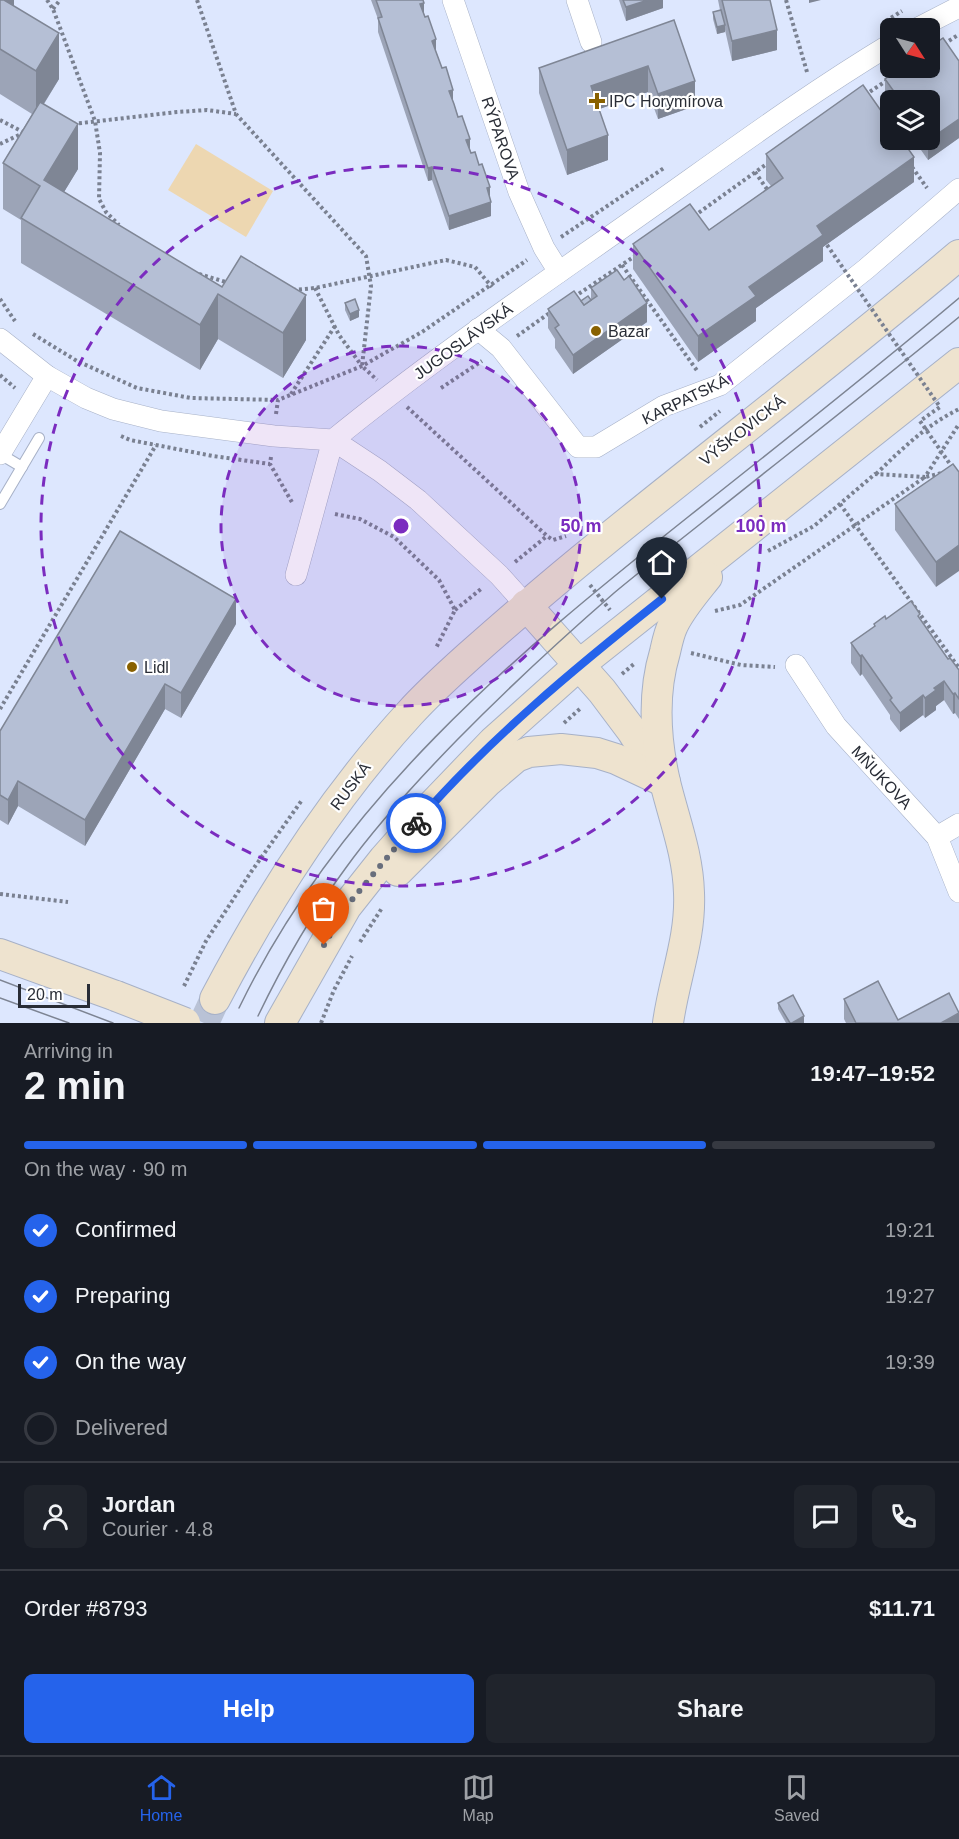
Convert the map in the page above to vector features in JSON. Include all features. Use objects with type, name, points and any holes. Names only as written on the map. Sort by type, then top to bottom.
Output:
[{"type":"street","name":"RÝPAROVA","points":[[453,0],[519,192],[544,248],[559,272]]},
{"type":"street","points":[[577,0],[591,42]]},
{"type":"street","points":[[938,18],[959,7]]},
{"type":"street","name":"JUGOSLÁVSKÁ","points":[[333,440],[478,329],[797,105],[880,51]]},
{"type":"street","name":"KARPATSKÁ","points":[[478,329],[501,348],[578,447],[596,447],[664,406],[720,385],[857,276],[959,189]]},
{"type":"street","name":"VÝŠKOVICKÁ","points":[[526,605],[959,255]]},
{"type":"street","points":[[0,339],[46,376],[112,409],[161,421],[274,436],[333,440],[380,471],[418,500],[499,575],[602,691],[632,731],[665,782]]},
{"type":"street","points":[[280,1023],[346,907],[422,816],[493,742],[579,665],[959,363]]},
{"type":"street","points":[[0,454],[46,376]]},
{"type":"street","points":[[296,576],[333,440]]},
{"type":"street","points":[[664,1017],[687,932],[690,912],[682,841],[665,782],[656,730],[656,694],[672,627],[685,604],[736,540]]},
{"type":"street","name":"RUSKÁ","points":[[215,999],[261,916],[355,778],[426,696],[526,605]]},
{"type":"street","name":"MŇUKOVA","points":[[796,665],[836,726],[937,837],[959,892]]},
{"type":"street","points":[[280,1023],[356,914],[488,781],[516,758],[529,752],[548,749],[597,753],[616,759],[665,782]]},
{"type":"street","points":[[937,837],[959,824]]},
{"type":"street","points":[[0,954],[184,1023]]},
{"type":"lane","points":[[0,504],[39,438]]},
{"type":"lane","points":[[0,454],[22,467]]},
{"type":"path","points":[[47,0],[53,9],[95,121],[100,153],[99,199],[106,212],[120,227]]},
{"type":"path","points":[[53,9],[60,0]]},
{"type":"path","points":[[197,0],[237,114],[366,256],[371,286],[362,366]]},
{"type":"path","points":[[786,0],[807,73]]},
{"type":"path","points":[[940,47],[959,35]]},
{"type":"path","points":[[862,97],[892,78]]},
{"type":"path","points":[[64,126],[207,110],[237,114]]},
{"type":"path","points":[[0,120],[24,133]]},
{"type":"path","points":[[0,144],[34,131]]},
{"type":"path","points":[[906,158],[940,206]]},
{"type":"path","points":[[689,219],[774,159]]},
{"type":"path","points":[[755,172],[775,199]]},
{"type":"path","points":[[764,192],[771,187]]},
{"type":"path","points":[[827,245],[940,407],[920,421],[959,477]]},
{"type":"path","points":[[566,302],[641,252]]},
{"type":"path","points":[[287,290],[315,288],[446,260],[475,267],[508,309]]},
{"type":"path","points":[[622,265],[724,408],[696,430]]},
{"type":"path","points":[[190,271],[239,285]]},
{"type":"path","points":[[315,288],[335,326],[362,366],[553,540],[625,628]]},
{"type":"path","points":[[860,296],[869,288]]},
{"type":"path","points":[[0,299],[17,324]]},
{"type":"path","points":[[433,393],[556,309]]},
{"type":"path","points":[[290,395],[335,326]]},
{"type":"path","points":[[27,330],[77,361],[137,388],[191,398],[278,400]]},
{"type":"path","points":[[410,410],[418,404]]},
{"type":"path","points":[[762,555],[814,526],[913,438],[937,420],[959,409]]},
{"type":"path","points":[[740,605],[925,477],[959,424]]},
{"type":"path","points":[[0,709],[100,544],[156,445]]},
{"type":"path","points":[[875,474],[925,477],[959,470]]},
{"type":"path","points":[[840,504],[959,668]]},
{"type":"path","points":[[553,540],[568,535]]},
{"type":"path","points":[[548,749],[547,737],[657,645],[741,665],[783,667],[796,665]]},
{"type":"path","points":[[0,894],[68,902]]},
{"type":"path","points":[[321,1023],[334,990],[356,948],[385,904]]},
{"type":"shaded area","points":[[196,144],[273,191],[246,237],[168,190]]},
{"type":"building","points":[[0,0],[4,0],[59,33],[36,71],[0,49]]},
{"type":"building","points":[[376,0],[423,0],[424,3],[420,4],[425,17],[428,16],[436,39],[432,41],[442,68],[446,67],[453,90],[449,91],[458,117],[462,116],[470,139],[466,140],[471,153],[475,152],[479,165],[482,164],[490,187],[487,188],[491,202],[449,216],[432,167],[428,168],[378,18],[382,17]]},
{"type":"building","points":[[623,0],[648,0],[626,7]]},
{"type":"building","points":[[722,0],[770,0],[777,30],[732,41]]},
{"type":"building","points":[[721,10],[725,25],[717,27],[713,12]]},
{"type":"building","points":[[674,20],[695,81],[658,94],[648,66],[591,86],[608,135],[567,150],[539,68]]},
{"type":"building","points":[[943,38],[959,61],[959,119],[940,132],[940,90],[893,90],[885,79],[940,78],[940,40]]},
{"type":"building","points":[[863,85],[880,109],[880,150],[909,150],[914,157],[817,226],[823,235],[749,287],[756,296],[698,336],[633,244],[690,204],[709,230],[783,178],[766,154]]},
{"type":"building","points":[[40,102],[78,124],[44,180],[222,287],[241,256],[306,295],[283,333],[218,294],[200,325],[21,218],[40,186],[3,163]]},
{"type":"building","points":[[617,270],[624,280],[629,276],[647,303],[573,355],[555,328],[559,325],[548,309],[574,291],[584,305],[597,296],[591,288]]},
{"type":"building","points":[[588,296],[591,300],[584,305],[581,301]]},
{"type":"building","points":[[355,299],[359,310],[350,314],[345,303]]},
{"type":"building","points":[[953,464],[959,472],[959,545],[936,562],[895,504]]},
{"type":"building","name":"Lidl","points":[[120,531],[236,599],[181,693],[165,684],[85,820],[18,781],[8,800],[0,795],[0,731]]},
{"type":"building","points":[[911,601],[920,614],[918,616],[948,659],[950,658],[959,670],[959,699],[944,681],[925,698],[923,695],[900,713],[862,655],[860,656],[851,643],[885,616],[886,619]]},
{"type":"building","points":[[878,981],[898,1020],[949,993],[959,1013],[941,1023],[856,1023],[844,999]]},
{"type":"building","points":[[793,995],[804,1016],[790,1023],[778,1003]]},
{"type":"tunnel","points":[[204,1023],[215,999]]},
{"type":"tram line","points":[[239,1008],[280,933],[327,864],[379,799],[435,737],[495,679],[622,570],[959,298]]},
{"type":"tram line","points":[[258,1016],[298,940],[345,869],[398,803],[476,721],[614,593],[959,317]]},
{"type":"tram line","points":[[0,980],[113,1023]]},
{"type":"tram line","points":[[0,998],[69,1023]]},
{"type":"way so far","points":[[324,945],[346,907],[416,823]]},
{"type":"place","name":"IPC Horymírova","points":[[597,101]]},
{"type":"place","name":"Bazar","points":[[596,331]]},
{"type":"place","name":"Lidl","points":[[132,667]]},
{"type":"route","points":[[416,823],[493,742],[579,665],[662,599]]}]
